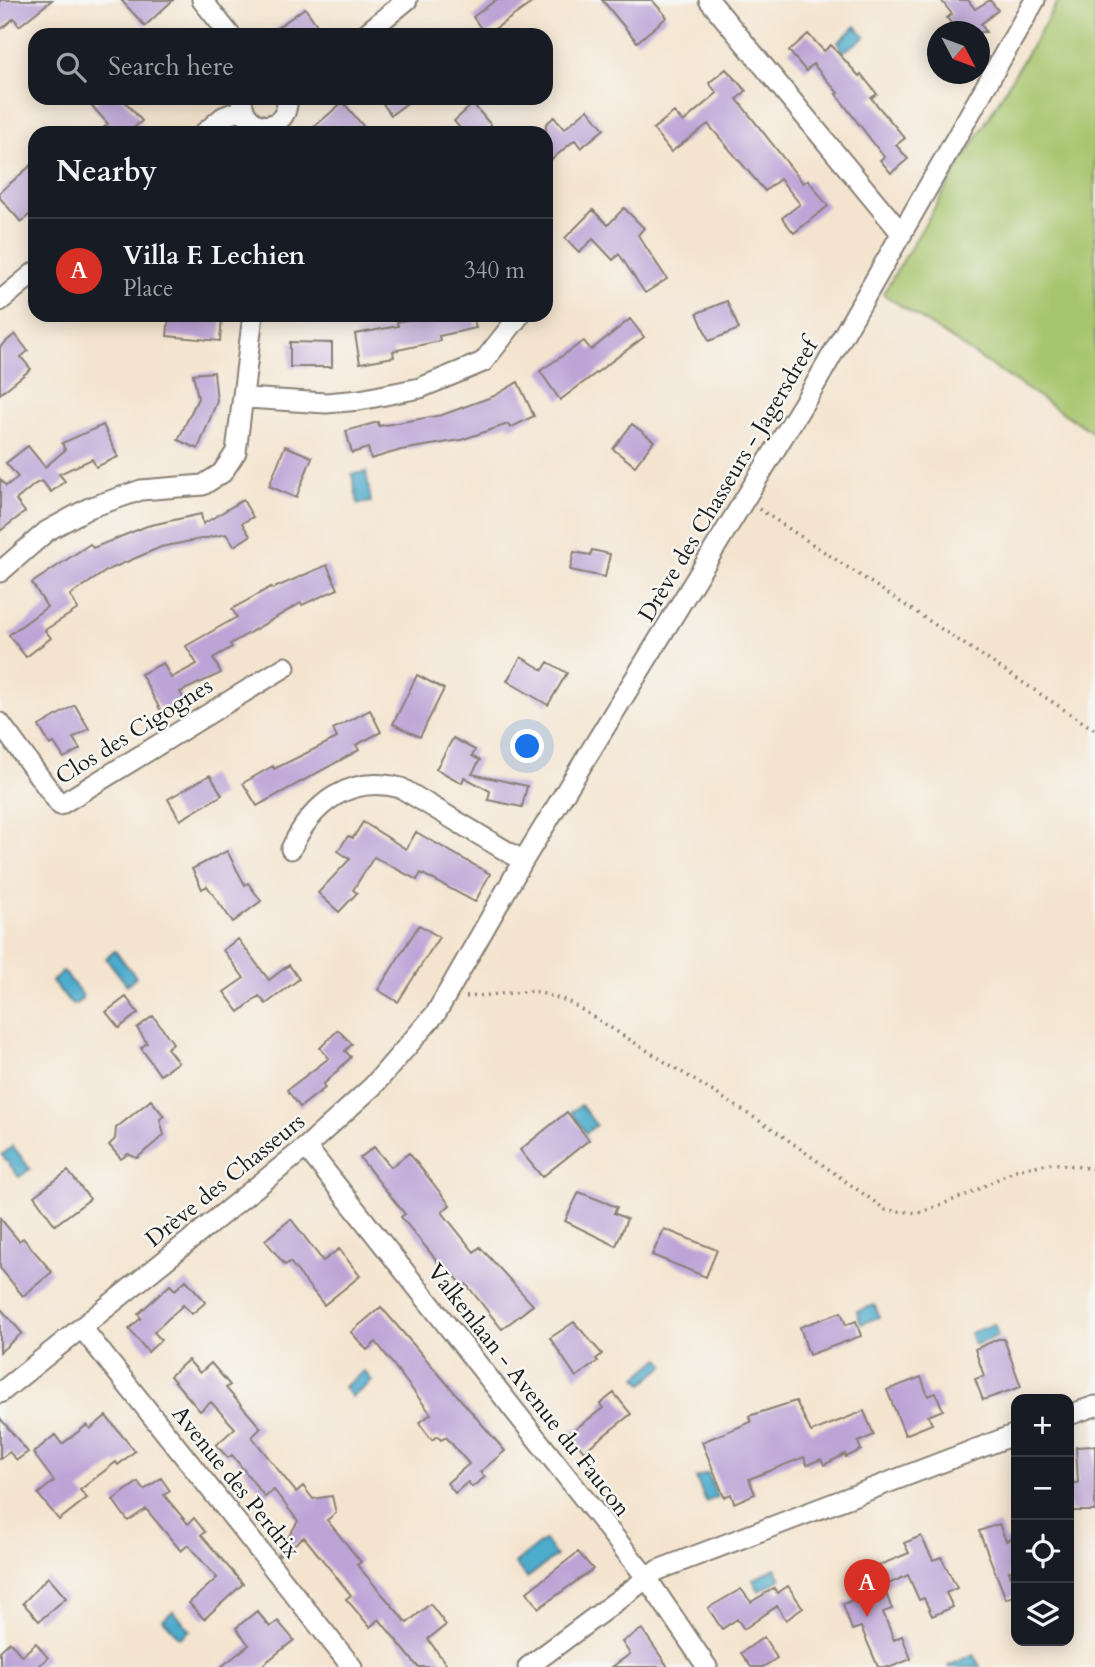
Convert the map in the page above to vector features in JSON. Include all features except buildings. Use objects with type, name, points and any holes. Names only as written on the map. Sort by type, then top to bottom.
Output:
[{"type":"street","points":[[202,0],[224,28]]},
{"type":"street","points":[[373,28],[407,0]]},
{"type":"street","points":[[709,0],[902,234]]},
{"type":"street","name":"Drève des Chasseurs - Jagersdreef","points":[[455,981],[523,860],[746,500],[1035,0]]},
{"type":"street","points":[[212,126],[241,105]]},
{"type":"street","points":[[242,105],[248,119],[262,126]]},
{"type":"street","points":[[273,126],[286,111],[286,105]]},
{"type":"street","points":[[0,301],[28,278]]},
{"type":"street","points":[[0,572],[47,531],[89,508],[141,490],[203,485],[222,473],[236,452],[245,398],[252,322]]},
{"type":"street","points":[[245,398],[326,403],[360,400],[420,388],[483,362],[514,322]]},
{"type":"street","name":"Clos des Cigognes","points":[[0,723],[60,805],[285,667]]},
{"type":"street","points":[[291,849],[302,825],[340,793],[359,784],[379,782],[401,788],[523,860]]},
{"type":"street","name":"Drève des Chasseurs","points":[[0,1392],[306,1147],[373,1086],[418,1036],[455,981]]},
{"type":"street","name":"Valkenlaan - Avenue du Faucon","points":[[306,1147],[646,1577],[707,1667]]},
{"type":"street","name":"Avenue des Perdrix","points":[[82,1328],[352,1667]]},
{"type":"street","points":[[1074,1413],[1095,1406]]},
{"type":"street","points":[[535,1662],[646,1577],[1011,1436]]},
{"type":"path","points":[[746,500],[1095,730]]},
{"type":"path","points":[[443,1000],[534,991],[568,1001],[774,1130],[886,1210],[919,1213],[1027,1168],[1052,1163],[1095,1168]]},
{"type":"green space","points":[[1059,0],[1087,0],[1095,4],[1095,434],[883,294]]},
{"type":"water","points":[[856,26],[865,37],[843,52],[838,42]]},
{"type":"water","points":[[366,472],[371,502],[358,504],[352,474]]},
{"type":"water","points":[[115,951],[136,977],[127,985],[106,958]]},
{"type":"water","points":[[63,971],[82,994],[82,999],[75,1005],[71,1004],[52,981]]},
{"type":"water","points":[[581,1105],[596,1125],[586,1133],[571,1112]]},
{"type":"water","points":[[13,1146],[30,1169],[19,1177],[2,1155]]},
{"type":"water","points":[[875,1305],[879,1317],[861,1324],[857,1311]]},
{"type":"water","points":[[994,1324],[998,1336],[974,1345],[970,1333]]},
{"type":"water","points":[[660,1358],[665,1365],[643,1384],[637,1377]]},
{"type":"water","points":[[364,1371],[372,1381],[352,1397],[344,1387]]},
{"type":"water","points":[[708,1473],[717,1497],[706,1502],[696,1478]]},
{"type":"water","points":[[545,1540],[556,1556],[527,1578],[515,1563]]},
{"type":"water","points":[[775,1568],[781,1579],[759,1591],[753,1580]]},
{"type":"water","points":[[173,1611],[190,1630],[180,1638],[163,1619]]},
{"type":"water","points":[[974,1654],[980,1667],[948,1667],[948,1666]]},
{"type":"place","name":"Villa F. Lechien","points":[[867,1617]]}]
